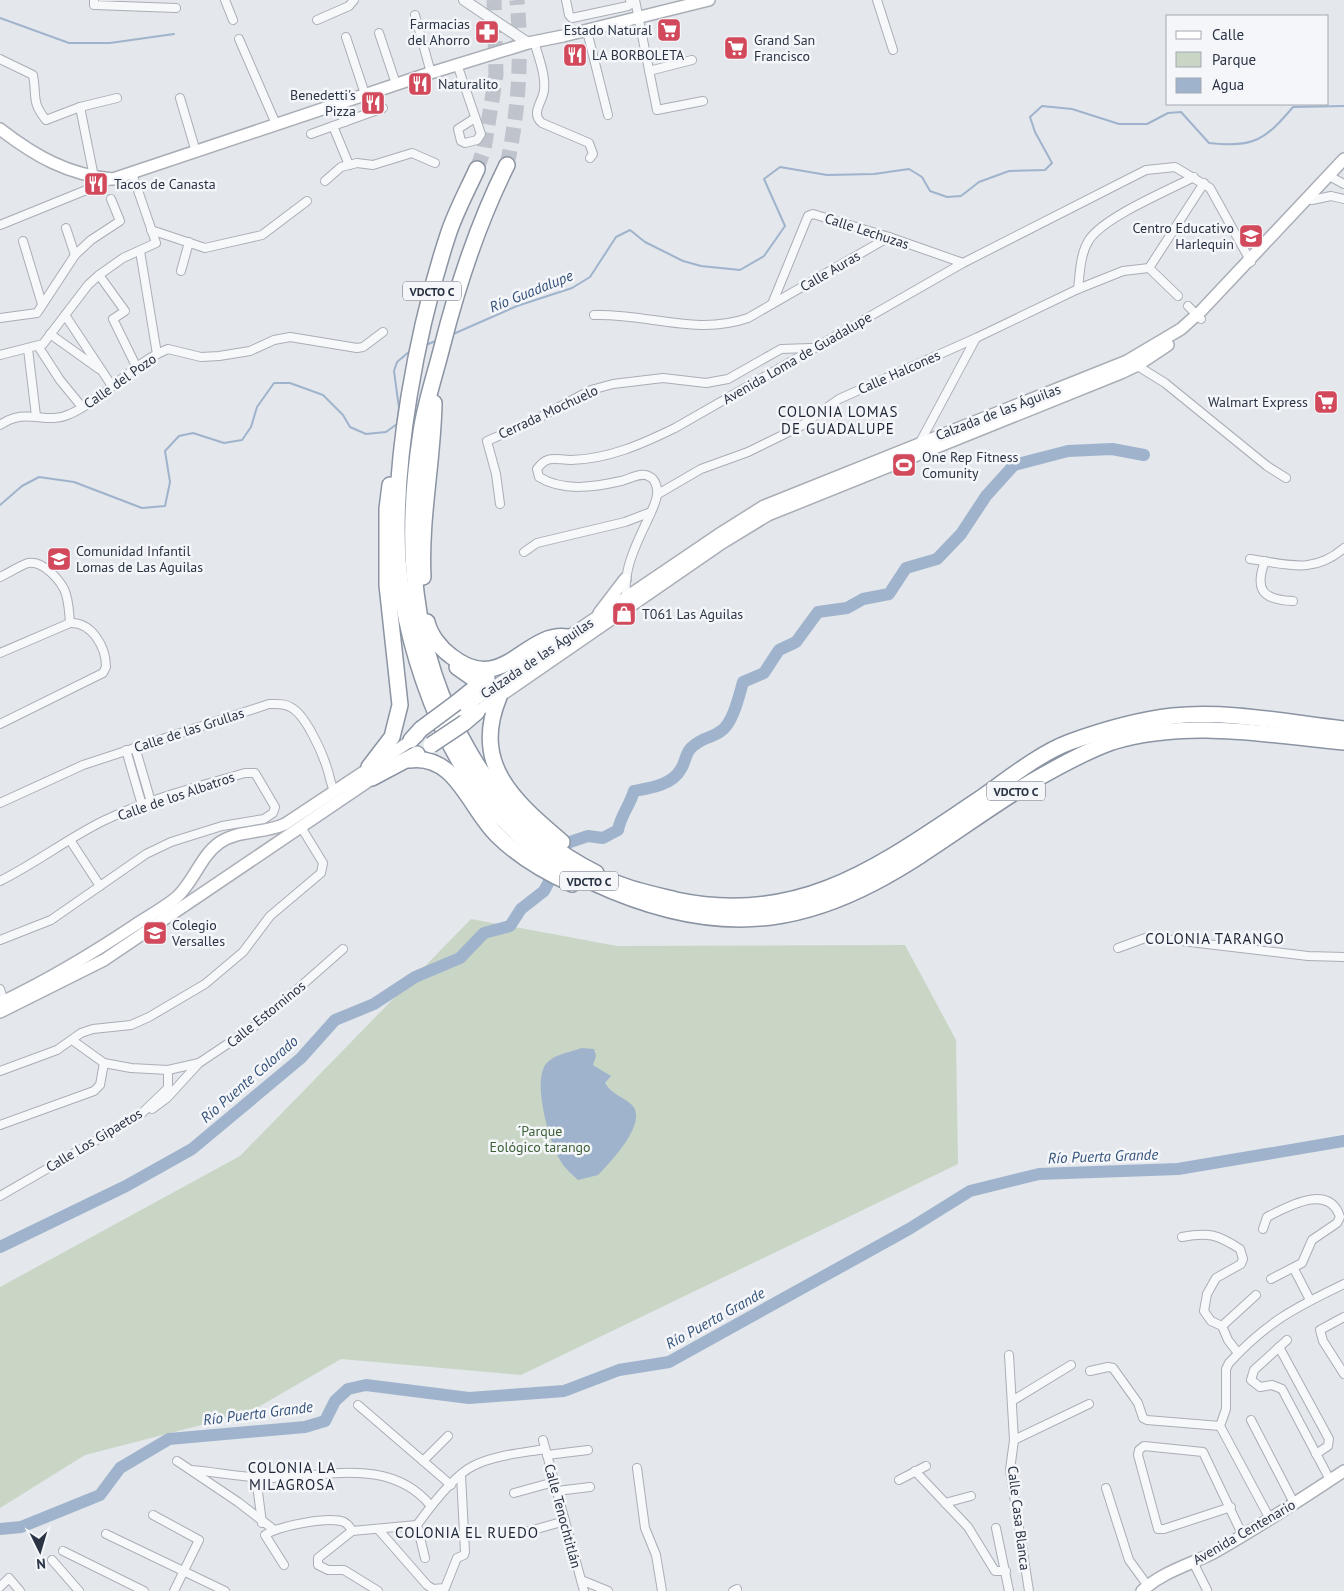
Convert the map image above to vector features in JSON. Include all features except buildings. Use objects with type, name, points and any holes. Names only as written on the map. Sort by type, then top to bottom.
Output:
[{"type":"highway","name":"VDCTO C","points":[[406,587],[421,430],[457,289],[491,198],[507,164]]},
{"type":"highway","name":"VDCTO C","points":[[477,169],[449,232],[427,309],[406,418],[400,432],[390,483],[387,516],[406,587],[442,696],[459,735],[493,800],[502,840],[528,861],[564,880],[614,898],[628,898],[709,911],[735,906],[769,904],[809,895],[847,881],[880,864],[1027,766],[1068,743],[1118,726],[1173,716],[1221,716],[1344,729]]},
{"type":"highway","points":[[406,587],[428,628],[443,650],[455,660],[474,668],[505,666]]},
{"type":"highway","points":[[371,773],[392,738],[400,706],[406,587]]},
{"type":"highway","points":[[428,628],[434,645],[444,656],[480,683]]},
{"type":"highway","points":[[409,760],[423,740],[461,714],[480,683],[546,639],[567,637]]},
{"type":"highway","points":[[371,773],[409,760],[432,760],[443,766],[454,777],[493,800],[495,770],[490,752],[489,736],[499,697]]},
{"type":"highway","points":[[423,740],[461,714],[476,712]]},
{"type":"highway","name":"VDCTO C","points":[[493,800],[534,818],[564,844],[598,868],[610,880],[626,887],[736,919],[771,917],[813,909],[851,896],[884,879],[1005,798],[1074,757],[1115,742],[1168,731],[1217,730],[1344,742]]},
{"type":"highway","points":[[423,740],[454,777]]},
{"type":"main road","points":[[0,129],[42,159],[94,177],[113,179],[457,64],[531,42],[590,30],[638,17],[673,4],[709,0]]},
{"type":"main road","name":"Calzada de las Águilas","points":[[476,712],[764,506],[917,449],[1132,363],[1199,318],[1344,159]]},
{"type":"main road","name":"Calzada de las Águilas","points":[[1250,261],[1344,166]]},
{"type":"main road","points":[[597,617],[625,579]]},
{"type":"main road","name":"Calzada de las Águilas","points":[[461,714],[597,617],[629,602]]},
{"type":"main road","points":[[3,1006],[99,949],[176,897],[190,883],[211,850],[220,842],[237,835],[275,829],[423,740]]},
{"type":"main road","points":[[3,1006],[104,960],[301,827],[331,797],[371,773]]},
{"type":"main road","points":[[257,831],[266,838],[264,851]]},
{"type":"main road","points":[[190,883],[194,892],[203,894]]},
{"type":"main road","name":"Avenida Centenario","points":[[1145,1588],[1159,1578],[1242,1536],[1344,1471]]},
{"type":"street","points":[[94,0],[94,4],[125,3],[176,8]]},
{"type":"street","points":[[225,0],[233,20]]},
{"type":"street","points":[[317,20],[349,6],[354,0]]},
{"type":"street","points":[[464,0],[476,4],[531,42],[544,89],[536,112],[537,118],[542,123],[589,143],[592,154],[590,158]]},
{"type":"street","points":[[566,0],[570,17],[628,6],[630,5],[630,0]]},
{"type":"street","points":[[635,0],[657,110],[703,101]]},
{"type":"street","points":[[877,0],[893,50]]},
{"type":"street","points":[[590,14],[590,30],[608,115]]},
{"type":"street","points":[[415,16],[431,72]]},
{"type":"street","points":[[379,33],[396,84]]},
{"type":"street","points":[[346,37],[365,94]]},
{"type":"street","points":[[240,39],[276,124]]},
{"type":"street","points":[[0,59],[34,75],[33,98],[38,110],[46,120],[80,106],[117,98]]},
{"type":"street","points":[[649,71],[692,60]]},
{"type":"street","points":[[457,64],[475,118]]},
{"type":"street","points":[[180,98],[196,152]]},
{"type":"street","points":[[338,103],[345,122]]},
{"type":"street","points":[[80,106],[94,177]]},
{"type":"street","points":[[311,134],[383,108]]},
{"type":"street","points":[[333,126],[348,165]]},
{"type":"street","points":[[325,181],[342,167],[348,165],[357,163],[372,165],[412,153],[435,163]]},
{"type":"street","name":"Avenida Loma de Guadalupe","points":[[658,494],[655,481],[649,476],[640,475],[596,486],[565,486],[549,483],[539,477],[537,469],[542,462],[551,457],[570,460],[633,449],[683,424],[963,263],[1146,170],[1174,167],[1204,183],[1216,195],[1250,261]]},
{"type":"street","points":[[0,355],[40,345],[88,285],[99,275],[123,258],[156,243],[132,174]]},
{"type":"street","points":[[1078,289],[1083,253],[1089,240],[1101,226],[1194,177]]},
{"type":"street","points":[[1333,178],[1344,184]]},
{"type":"street","points":[[0,225],[113,179]]},
{"type":"street","points":[[1178,296],[1149,268],[1204,183]]},
{"type":"street","points":[[1312,200],[1343,196]]},
{"type":"street","points":[[0,318],[38,313],[75,255],[91,240],[120,221],[111,199]]},
{"type":"street","points":[[151,230],[205,248],[262,235],[307,201]]},
{"type":"street","name":"Calle Lechuzas","points":[[772,304],[808,216],[824,216],[963,263]]},
{"type":"street","points":[[66,228],[75,255]]},
{"type":"street","name":"Calle Auras","points":[[772,304],[889,237]]},
{"type":"street","points":[[23,241],[42,304]]},
{"type":"street","points":[[181,271],[188,242]]},
{"type":"street","points":[[140,251],[157,354]]},
{"type":"street","name":"Calle Halcones","points":[[658,494],[701,469],[748,452],[801,426],[840,399],[976,338],[1078,289],[1123,271],[1149,268]]},
{"type":"street","points":[[99,275],[125,311],[113,319],[136,366]]},
{"type":"street","points":[[594,315],[625,315],[708,327],[740,321],[772,304]]},
{"type":"street","points":[[1188,306],[1199,318]]},
{"type":"street","points":[[65,315],[112,386]]},
{"type":"street","name":"Calle del Pozo","points":[[0,425],[19,416],[64,417],[112,386],[136,366],[169,349],[201,357],[219,356],[250,351],[274,340],[290,338],[357,348],[364,347],[383,332]]},
{"type":"street","points":[[50,334],[99,369]]},
{"type":"street","points":[[917,449],[976,338]]},
{"type":"street","points":[[40,345],[82,407]]},
{"type":"street","points":[[28,348],[36,416]]},
{"type":"street","name":"Cerrada Mochuelo","points":[[500,504],[496,474],[487,441],[533,421],[591,390],[613,384],[663,378],[706,383],[728,379],[782,349],[813,348]]},
{"type":"street","points":[[1132,363],[1165,383],[1267,466],[1286,478]]},
{"type":"street","points":[[629,602],[625,579],[638,539],[658,494]]},
{"type":"street","points":[[524,552],[537,543],[625,522],[651,512]]},
{"type":"street","points":[[1250,559],[1296,566],[1315,565],[1326,562],[1344,548]]},
{"type":"street","points":[[1266,561],[1259,577],[1261,586],[1268,596],[1277,601],[1293,601]]},
{"type":"street","points":[[0,577],[29,563],[39,564],[50,571],[64,588],[69,606],[70,623]]},
{"type":"street","points":[[0,653],[70,623],[86,626],[102,649],[106,662],[103,673],[0,724]]},
{"type":"street","name":"Calle de las Grullas","points":[[0,803],[84,765],[269,704],[281,704],[291,707],[304,720],[327,767],[331,797]]},
{"type":"street","points":[[136,747],[151,802]]},
{"type":"street","points":[[126,750],[142,805]]},
{"type":"street","name":"Calle de los Albatros","points":[[0,881],[26,868],[104,821],[142,805],[249,772],[254,774],[274,801],[276,807],[273,813],[264,819],[222,826],[171,842],[146,854],[100,886]]},
{"type":"street","points":[[0,1071],[48,1054],[93,1029],[131,1025],[149,1017],[205,984],[243,952],[270,916],[321,873],[323,863],[301,827]]},
{"type":"street","points":[[0,940],[51,920],[100,886],[70,840]]},
{"type":"street","points":[[1118,948],[1148,937],[1308,956],[1344,957]]},
{"type":"street","name":"Calle Estorninos","points":[[104,1063],[131,1068],[168,1070],[199,1064],[259,1023],[343,948]]},
{"type":"street","points":[[0,989],[3,1006]]},
{"type":"street","points":[[0,1125],[94,1091],[100,1084],[104,1063],[72,1040]]},
{"type":"street","points":[[140,1115],[167,1098],[199,1064]]},
{"type":"street","name":"Calle Los Gipaetos","points":[[0,1196],[140,1115],[168,1088],[168,1070]]},
{"type":"street","points":[[1262,1229],[1267,1217],[1309,1200],[1326,1199],[1331,1201],[1337,1208],[1339,1221],[1312,1240],[1307,1257],[1294,1269],[1271,1279]]},
{"type":"street","points":[[1182,1237],[1204,1233],[1213,1235],[1240,1249],[1243,1254],[1240,1264],[1216,1278],[1207,1294],[1204,1311],[1206,1317],[1222,1326],[1228,1340],[1238,1354]]},
{"type":"street","points":[[1294,1269],[1310,1300]]},
{"type":"street","points":[[1270,1519],[1220,1426],[1226,1410],[1226,1370],[1229,1363],[1266,1326],[1310,1300],[1344,1284]]},
{"type":"street","points":[[1222,1326],[1256,1295]]},
{"type":"street","points":[[1344,1316],[1320,1330],[1323,1341],[1344,1374]]},
{"type":"street","points":[[1287,1340],[1254,1370],[1250,1376],[1251,1380],[1260,1387],[1272,1386],[1282,1390],[1330,1480]]},
{"type":"street","points":[[1279,1347],[1329,1439],[1328,1446],[1316,1454]]},
{"type":"street","name":"Calle Casa Blanca","points":[[1009,1355],[1014,1440],[1010,1470],[1029,1591]]},
{"type":"street","points":[[1012,1402],[1071,1365]]},
{"type":"street","points":[[1090,1371],[1108,1367],[1114,1368],[1138,1403],[1143,1418],[1146,1420],[1220,1426]]},
{"type":"street","points":[[1014,1440],[1089,1404]]},
{"type":"street","points":[[358,1406],[451,1486]]},
{"type":"street","points":[[1251,1420],[1294,1503]]},
{"type":"street","points":[[422,1461],[448,1436]]},
{"type":"street","name":"Calle Tenochtitlán","points":[[543,1440],[584,1591]]},
{"type":"street","points":[[1231,1507],[1164,1529],[1158,1529],[1155,1526],[1138,1455],[1139,1450],[1144,1446],[1203,1452],[1231,1507],[1242,1536]]},
{"type":"street","points":[[378,1591],[344,1570],[328,1570],[318,1565],[318,1558],[352,1531],[416,1525],[431,1506],[461,1475],[473,1466],[505,1456],[588,1450]]},
{"type":"street","points":[[177,1461],[238,1502],[273,1530]]},
{"type":"street","points":[[899,1480],[926,1466]]},
{"type":"street","points":[[637,1468],[645,1528],[656,1555],[662,1591]]},
{"type":"street","points":[[190,1470],[256,1477],[354,1471],[414,1488],[431,1506]]},
{"type":"street","points":[[915,1471],[968,1527],[995,1571],[1006,1571]]},
{"type":"street","points":[[378,1529],[419,1576],[433,1588],[445,1588],[457,1558],[464,1555],[465,1552],[461,1475]]},
{"type":"street","points":[[256,1477],[262,1523]]},
{"type":"street","points":[[514,1493],[554,1482]]},
{"type":"street","points":[[557,1492],[590,1487]]},
{"type":"street","points":[[1106,1488],[1128,1560],[1145,1588]]},
{"type":"street","points":[[945,1503],[971,1496]]},
{"type":"street","points":[[153,1515],[199,1540],[174,1591]]},
{"type":"street","points":[[284,1565],[265,1534],[296,1523],[339,1521],[349,1525],[352,1531]]},
{"type":"street","points":[[526,1532],[565,1521]]},
{"type":"street","points":[[416,1525],[425,1558]]},
{"type":"street","points":[[996,1528],[1009,1591]]},
{"type":"street","points":[[106,1534],[225,1591]]},
{"type":"street","points":[[63,1552],[144,1591]]},
{"type":"street","points":[[52,1560],[78,1591]]},
{"type":"street","points":[[1193,1562],[1207,1590]]},
{"type":"street","points":[[0,1587],[9,1578],[20,1591]]},
{"type":"street","points":[[581,1580],[608,1591]]},
{"type":"green space","name":"´Parque Eológico tarango","points":[[471,919],[617,946],[905,945],[956,1040],[958,1164],[521,1375],[341,1359],[248,1413],[85,1455],[0,1508],[0,1287],[240,1156]]},
{"type":"water","points":[[581,1048],[594,1049],[596,1056],[593,1065],[611,1076],[605,1083],[611,1090],[632,1105],[636,1112],[636,1121],[621,1149],[602,1171],[598,1175],[578,1180],[564,1166],[551,1141],[544,1114],[541,1076],[544,1067],[551,1059]]},
{"type":"waterway","points":[[0,18],[69,43],[110,43],[174,34]]},
{"type":"waterway","name":"Río Guadalupe","points":[[451,335],[517,306],[572,288],[590,277],[616,237],[630,230],[645,242],[683,261],[701,266],[740,270],[764,256],[785,226],[764,179],[780,167],[827,175],[874,174],[909,169],[922,177],[930,191],[947,197],[961,196],[979,182],[1009,171],[1045,170],[1052,163],[1035,132],[1030,117],[1042,106],[1072,109],[1119,124],[1147,124],[1168,113],[1181,112],[1209,143],[1224,144],[1248,143],[1257,139],[1274,127],[1293,107],[1344,106]]},
{"type":"waterway","name":"Río Guadalupe","points":[[426,345],[438,340]]},
{"type":"waterway","name":"Río Guadalupe","points":[[0,505],[22,486],[39,477],[74,482],[142,508],[165,506],[170,482],[165,451],[179,436],[193,433],[224,443],[242,440],[251,427],[257,407],[274,383],[290,383],[323,395],[343,415],[350,427],[366,434],[386,432],[397,424],[399,408],[394,371],[397,362],[410,351]]},
{"type":"waterway","name":"Río Puente Colorado","points":[[0,1247],[126,1186],[192,1149],[301,1058],[335,1020],[374,1004],[415,977],[460,958],[484,933],[510,926],[521,909],[544,891],[553,874],[561,867],[564,844],[588,836],[603,838],[618,830],[634,791],[660,785],[672,779],[683,766],[691,748],[699,741],[717,734],[729,722],[743,682],[764,673],[779,650],[796,642],[818,612],[847,608],[863,599],[889,594],[906,568],[937,559],[961,534],[986,496],[1014,465],[1068,451],[1112,449],[1144,455]]},
{"type":"waterway","name":"Río Puerta Grande","points":[[0,1529],[21,1527],[100,1495],[120,1468],[169,1439],[305,1427],[325,1421],[335,1401],[348,1389],[366,1385],[469,1398],[564,1391],[619,1370],[669,1362],[909,1229],[970,1191],[1039,1174],[1178,1169],[1344,1141]]},
{"type":"tunnel","points":[[477,169],[484,149],[496,75],[494,0]]},
{"type":"tunnel","points":[[507,165],[517,103],[519,62],[517,0]]},
{"type":"place","name":"Estado Natural","points":[[669,30]]},
{"type":"place","name":"Farmacias del Ahorro","points":[[487,32]]},
{"type":"place","name":"Grand San Francisco","points":[[736,48]]},
{"type":"place","name":"LA BORBOLETA","points":[[575,55]]},
{"type":"place","name":"Naturalito","points":[[420,84]]},
{"type":"place","name":"Benedetti's Pizza","points":[[373,103]]},
{"type":"place","name":"Tacos de Canasta","points":[[96,184]]},
{"type":"place","name":"Centro Educativo Harlequin","points":[[1251,236]]},
{"type":"place","name":"Walmart Express","points":[[1326,402]]},
{"type":"place","name":"One Rep Fitness Comunity","points":[[904,465]]},
{"type":"place","name":"Comunidad Infantil Lomas de Las Aguilas","points":[[59,559]]},
{"type":"place","name":"T061 Las Aguilas","points":[[624,614]]},
{"type":"place","name":"Colegio Versalles","points":[[155,933]]},
{"type":"district","name":"COLONIA LOMAS DE GUADALUPE","points":[[838,420]]},
{"type":"district","name":"COLONIA TARANGO","points":[[1215,938]]},
{"type":"district","name":"COLONIA LA MILAGROSA","points":[[292,1476]]},
{"type":"district","name":"COLONIA EL RUEDO","points":[[467,1532]]}]
